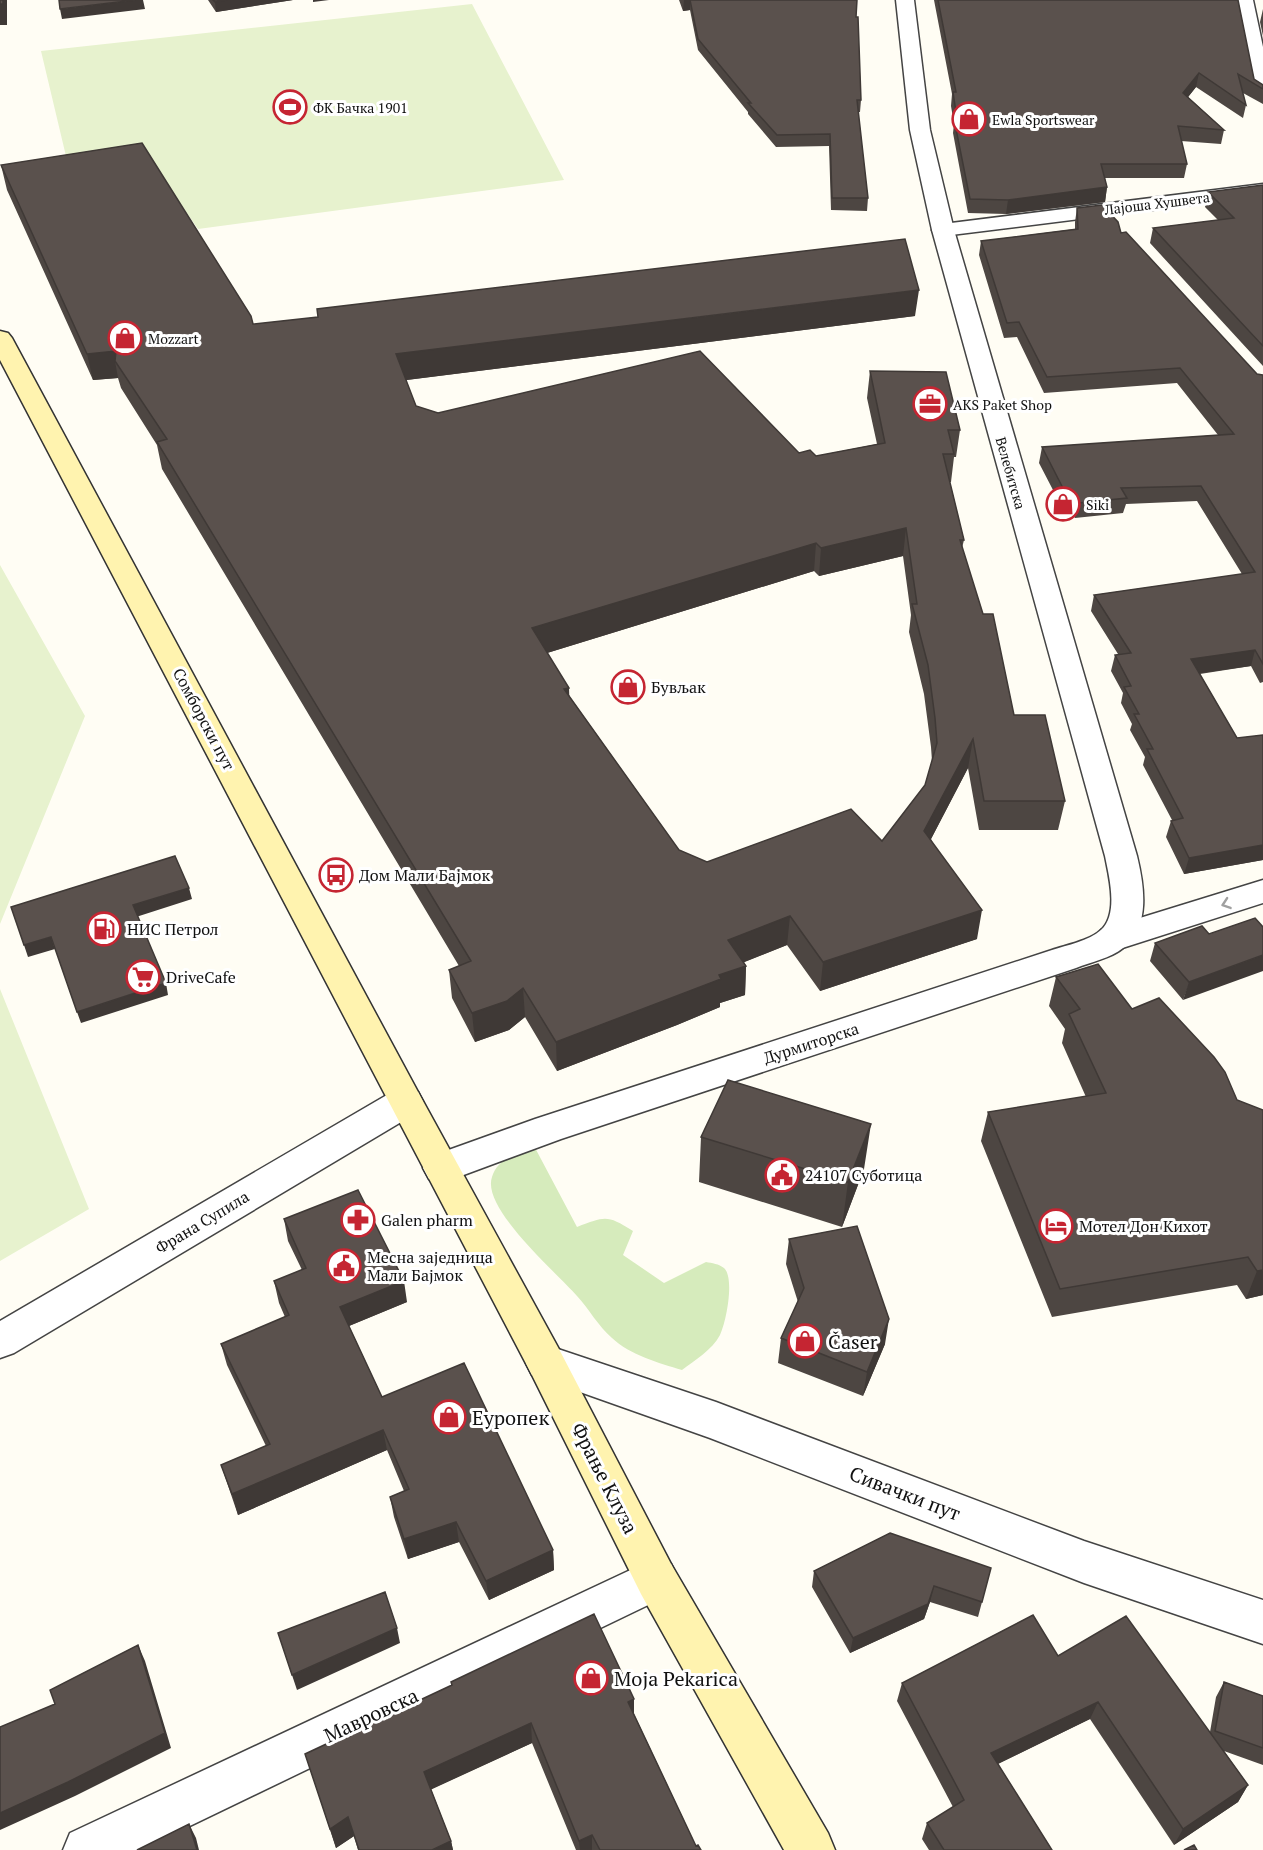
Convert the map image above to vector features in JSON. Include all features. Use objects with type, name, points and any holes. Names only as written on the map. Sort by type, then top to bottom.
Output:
[{"type":"main road","name":"Сомборски пут","points":[[0,338],[405,1102]]},
{"type":"main road","name":"Фрање Клуза","points":[[405,1102],[546,1363],[656,1579],[811,1850]]},
{"type":"street","name":"Велебитска","points":[[904,0],[920,130],[943,230],[1126,878],[1128,897],[1123,920],[1113,939]]},
{"type":"street","points":[[1244,0],[1262,82]]},
{"type":"street","name":"Лајоша Хушвета","points":[[943,230],[1263,190]]},
{"type":"street","points":[[1104,209],[1120,227]]},
{"type":"street","name":"Дурмиторска","points":[[442,1168],[558,1126],[1064,959],[1113,939],[1263,891]]},
{"type":"street","points":[[1128,897],[1155,912],[1181,919]]},
{"type":"street","name":"Франа Супила","points":[[0,1341],[405,1102]]},
{"type":"street","name":"Сивачки пут","points":[[546,1363],[716,1421],[1084,1562],[1263,1622]]},
{"type":"street","name":"Мавровска","points":[[87,1850],[656,1579]]},
{"type":"green space","name":"ФК Бачка 1901","points":[[472,4],[564,180],[198,229],[152,163],[70,173],[41,51]]},
{"type":"green space","points":[[0,565],[85,716],[0,924]]},
{"type":"green space","points":[[0,989],[89,1209],[0,1261]]},
{"type":"green space","points":[[533,1144],[577,1227],[606,1219],[633,1231],[623,1255],[664,1283],[706,1262],[724,1268],[729,1281],[729,1290],[725,1321],[720,1335],[708,1350],[682,1370],[636,1354],[619,1344],[602,1328],[577,1296],[523,1240],[509,1222],[492,1190],[492,1177],[498,1165]]},
{"type":"building","points":[[59,0],[135,0],[60,9]]},
{"type":"building","points":[[690,0],[857,0],[861,100],[857,100],[868,198],[832,198],[830,134],[777,135],[748,103],[751,103],[698,39]]},
{"type":"building","points":[[938,0],[1238,0],[1254,79],[1263,85],[1263,89],[1238,74],[1246,105],[1199,73],[1183,93],[1224,130],[1178,126],[1187,164],[1101,164],[1107,187],[1008,200],[970,199],[954,119],[957,119],[953,92],[956,92]]},
{"type":"building","name":"Бувљак","points":[[142,143],[251,316],[253,324],[318,317],[317,309],[905,239],[919,290],[396,354],[416,406],[438,413],[700,351],[799,453],[810,450],[816,456],[885,443],[870,371],[946,372],[960,430],[948,430],[954,454],[943,454],[964,540],[960,540],[983,614],[993,614],[1014,715],[1045,715],[1065,801],[984,801],[973,739],[924,831],[982,910],[823,962],[790,916],[728,940],[746,966],[719,975],[721,979],[556,1042],[523,988],[507,1001],[472,1013],[449,970],[471,961],[157,442],[167,439],[115,361],[116,351],[87,354],[1,165]],"holes":[[[906,528],[917,604],[912,604],[928,665],[937,743],[925,785],[882,841],[851,809],[707,862],[679,850],[564,689],[569,688],[532,628],[816,543],[821,548]]]},
{"type":"building","points":[[1263,185],[1263,346],[1153,228],[1234,218],[1208,192]]},
{"type":"building","points":[[1102,205],[1118,222],[1121,233],[1126,232],[1257,374],[1263,375],[1263,664],[1255,650],[1191,659],[1237,738],[1263,735],[1263,845],[1189,858],[1171,821],[1183,818],[1147,749],[1153,749],[1134,714],[1139,714],[1124,687],[1131,686],[1115,655],[1131,653],[1094,595],[1255,572],[1201,486],[1121,488],[1127,498],[1078,503],[1075,499],[1069,500],[1042,447],[1234,434],[1180,368],[1047,377],[1019,322],[1007,323],[981,241],[1078,229],[1077,208]]},
{"type":"building","points":[[175,856],[189,888],[133,905],[166,983],[77,1012],[51,937],[24,945],[11,907]]},
{"type":"building","points":[[1255,918],[1263,927],[1263,955],[1189,982],[1155,943],[1202,926],[1209,934]]},
{"type":"building","points":[[1098,964],[1132,1009],[1159,998],[1214,1057],[1225,1072],[1237,1100],[1263,1110],[1263,1270],[1257,1271],[1248,1257],[1060,1289],[988,1112],[1106,1093],[1069,1014],[1080,1009],[1056,977]]},
{"type":"building","points":[[728,1080],[871,1124],[848,1182],[701,1137]]},
{"type":"building","points":[[358,1190],[404,1281],[340,1307],[382,1397],[464,1363],[553,1550],[486,1581],[456,1522],[404,1539],[390,1497],[409,1489],[383,1430],[232,1494],[221,1465],[270,1444],[221,1344],[289,1315],[274,1281],[306,1268],[284,1219]]},
{"type":"building","points":[[857,1226],[889,1319],[867,1372],[781,1338],[804,1288],[789,1239]]},
{"type":"building","points":[[890,1533],[991,1568],[982,1602],[934,1586],[928,1604],[853,1638],[814,1571]]},
{"type":"building","points":[[385,1592],[397,1628],[292,1675],[278,1633]]},
{"type":"building","points":[[594,1614],[634,1699],[628,1702],[696,1846],[698,1845],[701,1850],[600,1850],[592,1835],[579,1841],[531,1723],[424,1772],[451,1841],[432,1850],[359,1850],[348,1817],[330,1829],[305,1754],[452,1685],[451,1682]]},
{"type":"building","points":[[1033,1615],[1058,1656],[1126,1616],[1248,1785],[1183,1829],[1098,1702],[991,1753],[1052,1850],[944,1850],[927,1823],[964,1800],[902,1683]]},
{"type":"building","points":[[138,1645],[165,1733],[0,1813],[0,1727],[55,1704],[50,1690]]},
{"type":"building","points":[[1224,1682],[1263,1696],[1263,1748],[1215,1731]]},
{"type":"building","points":[[189,1824],[197,1850],[137,1850]]},
{"type":"building","points":[[1194,1845],[1197,1850],[1184,1850]]},
{"type":"place","name":"ФК Бачка 1901","points":[[290,107]]},
{"type":"place","name":"Ewla Sportswear","points":[[969,119]]},
{"type":"place","name":"Mozzart","points":[[125,338]]},
{"type":"place","name":"AKS Paket Shop","points":[[930,404]]},
{"type":"place","name":"Siki","points":[[1063,504]]},
{"type":"place","name":"Бувљак","points":[[628,687]]},
{"type":"place","name":"Дом Мали Бајмок","points":[[336,875]]},
{"type":"place","name":"НИС Петрол","points":[[104,929]]},
{"type":"place","name":"DriveCafe","points":[[143,977]]},
{"type":"place","name":"24107 Суботица","points":[[782,1175]]},
{"type":"place","name":"Galen pharm","points":[[358,1220]]},
{"type":"place","name":"Мотел Дон Кихот","points":[[1056,1226]]},
{"type":"place","name":"Месна заједница Мали Бајмок","points":[[344,1266]]},
{"type":"place","name":"Časer","points":[[805,1341]]},
{"type":"place","name":"Еуропек","points":[[449,1417]]},
{"type":"place","name":"Moja Pekarica","points":[[591,1678]]}]
